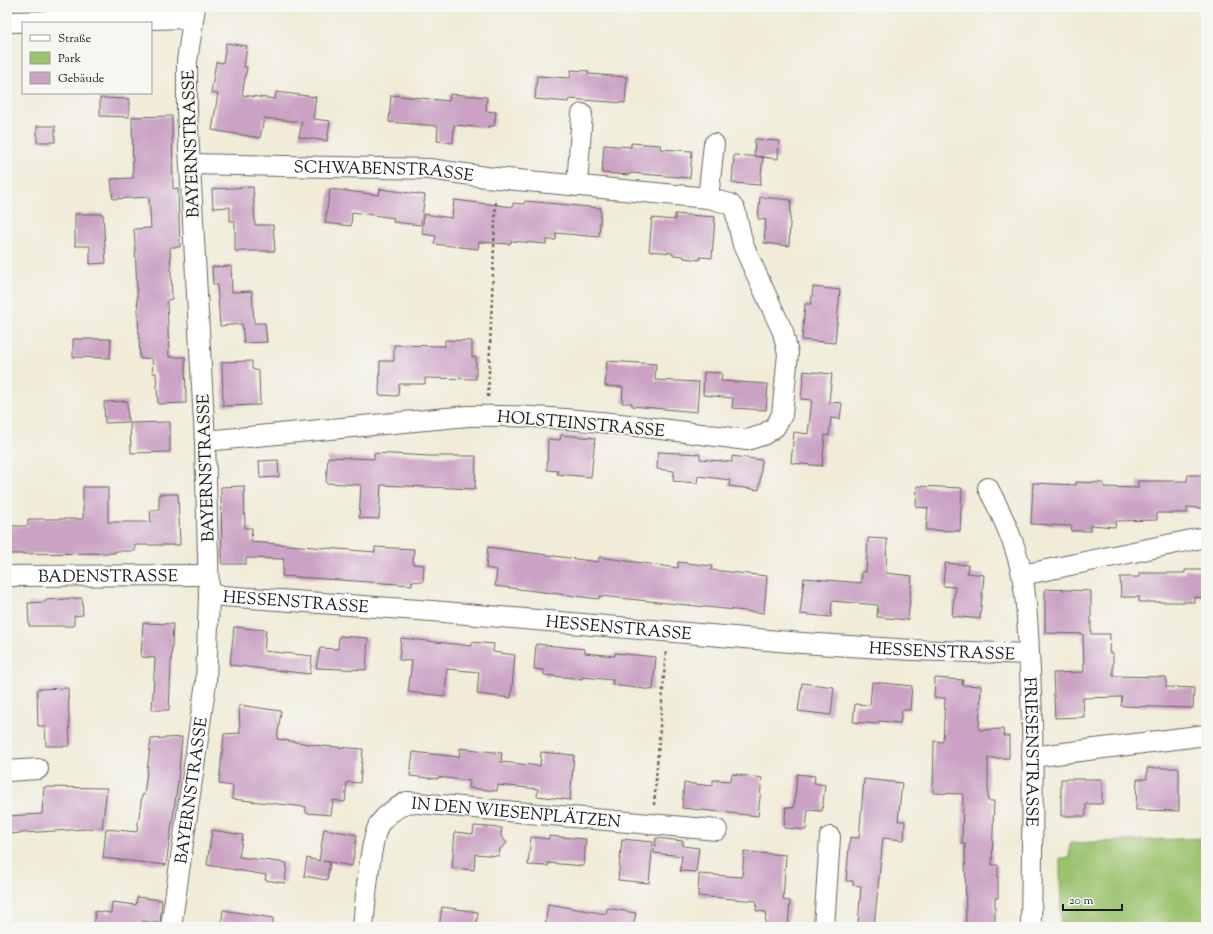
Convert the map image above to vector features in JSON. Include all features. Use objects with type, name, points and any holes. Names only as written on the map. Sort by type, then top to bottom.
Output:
[{"type":"street","points":[[7,22],[194,12]]},
{"type":"street","name":"BAYERNSTRASSE","points":[[171,927],[206,682],[209,595],[205,441],[187,111],[187,61],[194,12]]},
{"type":"street","points":[[577,186],[582,114]]},
{"type":"street","points":[[708,198],[714,144]]},
{"type":"street","name":"SCHWABENSTRASSE","points":[[190,164],[430,169],[496,178],[708,198],[730,204],[735,210],[743,245],[749,259]]},
{"type":"street","name":"HOLSTEINSTRASSE","points":[[205,441],[487,415],[510,415],[608,422],[747,440],[763,435],[775,427],[782,415],[788,354],[783,332],[749,259]]},
{"type":"street","name":"FRIESENSTRASSE","points":[[988,488],[1002,514],[1022,575],[1032,691],[1032,927]]},
{"type":"street","points":[[1022,575],[1206,537]]},
{"type":"street","name":"BADENSTRASSE","points":[[7,576],[208,575]]},
{"type":"street","name":"HESSENSTRASSE","points":[[209,595],[432,611],[802,643],[913,650],[1029,654]]},
{"type":"street","points":[[1032,757],[1206,735]]},
{"type":"street","points":[[7,772],[38,769]]},
{"type":"street","name":"IN DEN WIESENPLÄTZEN","points":[[363,927],[374,840],[379,824],[392,810],[407,802],[717,830]]},
{"type":"street","points":[[824,927],[830,837]]},
{"type":"path","points":[[487,415],[496,178]]},
{"type":"path","points":[[652,823],[668,631]]},
{"type":"green space","points":[[1206,838],[1206,927],[1061,927],[1060,858],[1069,858],[1070,843]]},
{"type":"building","points":[[226,43],[247,46],[244,67],[247,67],[242,95],[275,99],[276,92],[316,97],[313,119],[330,121],[327,141],[299,137],[302,122],[264,118],[260,138],[212,130],[218,94],[211,93],[216,62],[223,63]]},
{"type":"building","points":[[571,70],[589,71],[588,74],[627,77],[625,103],[569,99],[568,102],[535,99],[537,76],[570,78]]},
{"type":"building","points":[[450,94],[487,97],[486,111],[496,112],[494,126],[488,126],[488,128],[454,125],[453,143],[437,141],[438,126],[389,122],[391,95],[449,101]]},
{"type":"building","points":[[100,98],[129,99],[129,117],[100,116]]},
{"type":"building","points":[[172,116],[173,189],[178,188],[180,247],[170,247],[172,299],[167,300],[169,357],[185,357],[186,403],[158,404],[156,373],[153,373],[152,358],[140,359],[134,229],[151,228],[149,197],[113,199],[111,179],[133,178],[132,117]]},
{"type":"building","points":[[37,126],[55,126],[55,142],[37,142]]},
{"type":"building","points":[[755,139],[779,141],[778,159],[754,156]]},
{"type":"building","points":[[631,143],[661,145],[660,149],[692,151],[690,178],[630,173],[629,175],[602,173],[604,145],[631,147]]},
{"type":"building","points":[[734,155],[763,157],[760,185],[732,183]]},
{"type":"building","points":[[253,187],[255,225],[273,225],[275,251],[235,251],[235,221],[230,221],[230,207],[213,208],[212,189]]},
{"type":"building","points":[[330,189],[379,195],[380,189],[425,195],[421,225],[393,222],[394,218],[352,212],[351,226],[325,223]]},
{"type":"building","points":[[760,197],[791,200],[789,246],[764,243],[766,220],[758,219]]},
{"type":"building","points":[[454,200],[513,207],[513,203],[524,204],[525,201],[601,208],[599,237],[556,233],[556,240],[546,240],[546,244],[511,241],[510,244],[479,242],[478,249],[434,244],[436,236],[422,234],[424,214],[452,218]]},
{"type":"building","points":[[75,214],[103,214],[106,263],[90,264],[90,246],[75,246]]},
{"type":"building","points":[[675,214],[715,217],[712,258],[700,257],[700,260],[672,255],[672,253],[649,251],[652,218],[675,220]]},
{"type":"building","points":[[231,266],[232,292],[252,291],[254,323],[265,323],[267,342],[244,343],[242,324],[220,326],[217,284],[213,284],[212,267]]},
{"type":"building","points":[[813,287],[840,290],[835,343],[802,340],[805,304],[811,304]]},
{"type":"building","points":[[73,339],[111,339],[110,358],[73,357]]},
{"type":"building","points":[[445,340],[472,341],[472,357],[476,357],[476,379],[425,378],[425,384],[399,384],[398,396],[379,395],[380,361],[394,361],[394,345],[445,346]]},
{"type":"building","points":[[252,361],[252,369],[259,371],[260,405],[223,406],[222,362]]},
{"type":"building","points":[[607,361],[656,364],[655,380],[699,382],[697,412],[632,406],[632,403],[622,403],[623,387],[605,386]]},
{"type":"building","points":[[804,371],[832,374],[829,402],[842,403],[840,419],[831,418],[829,436],[825,435],[822,466],[791,463],[794,432],[808,434],[812,400],[801,399]]},
{"type":"building","points":[[704,372],[722,373],[721,381],[768,384],[766,410],[732,408],[733,398],[703,395]]},
{"type":"building","points":[[127,401],[128,422],[105,423],[104,402]]},
{"type":"building","points":[[170,422],[170,452],[131,453],[130,423]]},
{"type":"building","points":[[561,435],[595,438],[591,477],[557,474],[558,471],[547,470],[548,439],[560,440]]},
{"type":"building","points":[[658,452],[700,454],[700,459],[732,462],[732,456],[762,460],[759,490],[729,486],[730,480],[698,476],[697,483],[673,481],[674,471],[657,469]]},
{"type":"building","points":[[374,453],[429,456],[476,456],[475,489],[381,485],[379,519],[359,518],[361,485],[326,483],[328,457],[374,459]]},
{"type":"building","points":[[278,460],[279,477],[260,478],[259,461]]},
{"type":"building","points":[[1188,475],[1206,475],[1206,509],[1187,507],[1187,513],[1157,513],[1157,520],[1116,521],[1115,527],[1090,525],[1090,531],[1071,531],[1072,526],[1031,524],[1033,483],[1076,485],[1076,482],[1104,483],[1104,487],[1138,488],[1138,481],[1187,481]]},
{"type":"building","points":[[244,486],[245,528],[252,528],[251,542],[375,552],[375,547],[414,549],[413,564],[424,565],[423,582],[412,581],[412,585],[282,576],[284,559],[246,558],[246,564],[222,564],[221,487]]},
{"type":"building","points":[[917,486],[962,488],[960,531],[926,530],[928,508],[916,507]]},
{"type":"building","points":[[83,487],[108,487],[108,522],[151,522],[150,510],[159,510],[159,494],[178,494],[180,545],[135,545],[135,551],[115,551],[115,553],[7,554],[7,526],[28,526],[28,519],[83,519]]},
{"type":"building","points":[[868,538],[887,539],[886,573],[912,576],[908,620],[877,617],[878,605],[832,601],[831,617],[800,614],[804,578],[861,583],[862,571],[866,572]]},
{"type":"building","points":[[488,547],[598,562],[599,557],[678,568],[678,562],[712,566],[711,570],[767,576],[764,613],[600,596],[599,599],[495,586],[497,570],[486,568]]},
{"type":"building","points":[[945,563],[968,565],[967,573],[984,575],[980,619],[952,616],[955,587],[943,586]]},
{"type":"building","points":[[1185,570],[1206,570],[1206,598],[1194,597],[1194,602],[1139,602],[1139,597],[1121,597],[1120,577],[1139,577],[1139,573],[1185,573]]},
{"type":"building","points":[[1045,589],[1091,591],[1091,634],[1110,634],[1109,653],[1113,653],[1113,676],[1166,677],[1166,687],[1194,688],[1193,708],[1121,706],[1122,697],[1083,698],[1084,717],[1055,718],[1053,673],[1084,672],[1083,634],[1045,633]]},
{"type":"building","points":[[82,598],[83,615],[74,616],[74,626],[29,626],[28,603],[45,602],[45,600]]},
{"type":"building","points":[[143,623],[173,624],[169,710],[152,710],[155,658],[141,657]]},
{"type":"building","points":[[234,627],[266,630],[264,651],[312,656],[310,674],[230,665]]},
{"type":"building","points":[[339,636],[368,638],[366,670],[316,668],[320,648],[338,649]]},
{"type":"building","points":[[401,638],[472,646],[472,642],[494,644],[493,652],[515,655],[511,698],[477,694],[479,672],[447,669],[445,696],[408,692],[412,661],[399,660]]},
{"type":"building","points":[[536,644],[585,649],[585,653],[615,656],[615,653],[656,657],[653,690],[612,685],[613,680],[582,677],[582,679],[544,675],[544,670],[534,669]]},
{"type":"building","points":[[935,678],[963,680],[962,685],[981,686],[979,730],[1003,729],[1004,736],[1009,736],[1009,758],[988,758],[988,801],[994,801],[992,865],[998,865],[998,898],[995,898],[995,927],[966,927],[965,844],[962,844],[963,794],[933,793],[934,741],[943,742],[945,698],[934,698]]},
{"type":"building","points":[[872,682],[912,686],[910,710],[902,710],[900,723],[879,721],[878,724],[853,722],[855,704],[870,705]]},
{"type":"building","points":[[802,683],[834,687],[831,715],[798,711]]},
{"type":"building","points":[[68,688],[70,746],[46,746],[45,726],[38,726],[37,689]]},
{"type":"building","points":[[239,705],[281,711],[277,739],[322,746],[363,749],[360,783],[347,782],[345,802],[333,800],[331,815],[306,813],[306,807],[232,799],[233,786],[219,784],[224,734],[240,733]]},
{"type":"building","points":[[182,737],[178,782],[166,865],[103,858],[106,829],[137,832],[142,795],[144,795],[151,739]]},
{"type":"building","points":[[460,748],[502,753],[501,762],[540,766],[541,752],[574,755],[570,800],[537,796],[538,789],[498,785],[497,791],[469,788],[470,781],[438,777],[438,779],[410,776],[413,752],[459,757]]},
{"type":"building","points":[[1147,768],[1179,768],[1179,811],[1136,810],[1137,779],[1147,779]]},
{"type":"building","points":[[732,774],[762,778],[758,816],[682,808],[684,783],[713,786],[713,780],[731,781]]},
{"type":"building","points":[[797,774],[815,776],[814,783],[825,785],[822,811],[808,810],[806,830],[784,828],[786,807],[794,808]]},
{"type":"building","points":[[864,779],[902,783],[898,821],[905,821],[904,840],[883,838],[874,926],[858,925],[861,886],[853,885],[853,881],[846,881],[850,837],[859,838]]},
{"type":"building","points":[[1061,779],[1102,779],[1102,804],[1086,804],[1086,816],[1061,816]]},
{"type":"building","points":[[44,787],[107,788],[102,828],[7,834],[7,816],[42,814]]},
{"type":"building","points":[[474,826],[502,828],[501,836],[507,843],[500,849],[499,856],[475,854],[474,870],[452,868],[455,832],[473,834]]},
{"type":"building","points":[[324,829],[357,835],[352,866],[330,862],[327,880],[304,876],[307,858],[319,861]]},
{"type":"building","points":[[212,830],[243,835],[239,857],[287,863],[285,883],[265,880],[266,875],[207,865]]},
{"type":"building","points":[[549,836],[586,839],[584,866],[548,863],[548,866],[528,865],[531,837],[549,839]]},
{"type":"building","points":[[656,838],[683,841],[683,846],[699,848],[696,872],[680,871],[682,856],[654,853]]},
{"type":"building","points":[[622,839],[653,842],[649,883],[618,880]]},
{"type":"building","points":[[744,852],[786,855],[783,900],[790,901],[788,927],[765,927],[766,912],[756,911],[757,901],[698,896],[699,874],[742,877]]},
{"type":"building","points":[[137,897],[162,900],[160,923],[142,921],[142,927],[94,927],[95,911],[111,913],[112,902],[136,905]]},
{"type":"building","points":[[548,904],[606,914],[607,908],[636,913],[633,927],[545,927]]},
{"type":"building","points":[[442,907],[478,912],[476,927],[439,927]]},
{"type":"building","points":[[223,910],[273,918],[273,927],[221,927]]}]
